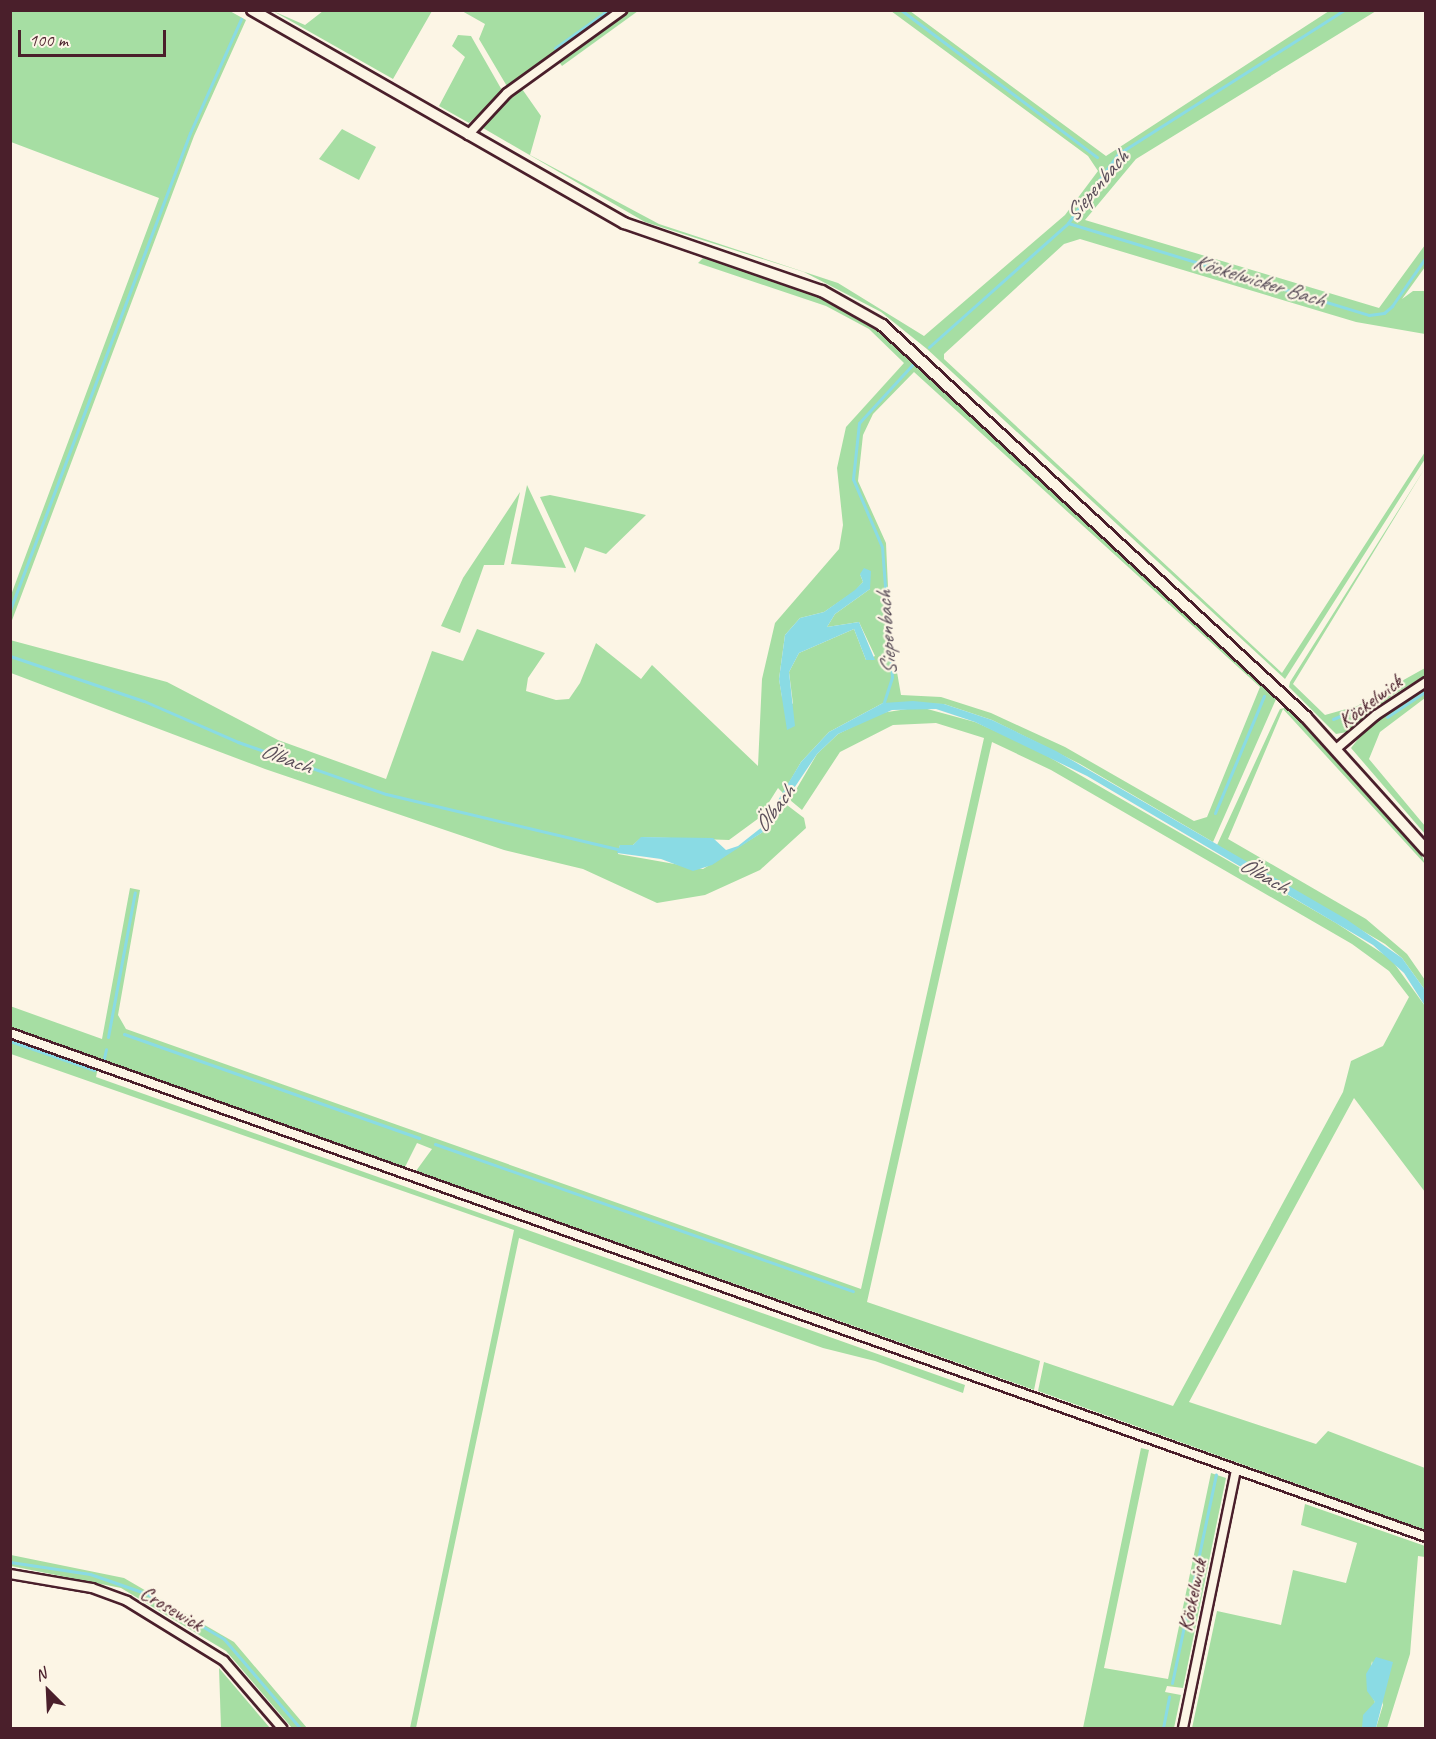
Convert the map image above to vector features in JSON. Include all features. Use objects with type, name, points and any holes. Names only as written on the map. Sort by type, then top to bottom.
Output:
[{"type":"main road","points":[[252,10],[624,223],[685,248],[813,287],[882,325],[1336,749],[1425,850]]},
{"type":"street","points":[[468,135],[507,93],[622,10]]},
{"type":"street","name":"Köckelwick","points":[[1336,749],[1376,715],[1425,682]]},
{"type":"street","points":[[10,1033],[1425,1537]]},
{"type":"street","name":"Köckelwick","points":[[1183,1728],[1236,1470]]},
{"type":"street","name":"Crosewick","points":[[10,1574],[92,1588],[127,1602],[224,1661],[282,1728]]},
{"type":"green space","points":[[11,10],[228,10],[246,20],[194,136],[11,623],[11,595],[159,198],[11,142]]},
{"type":"green space","points":[[273,11],[305,25],[323,11],[432,11],[393,79]]},
{"type":"green space","points":[[462,11],[618,11],[508,88],[479,39],[485,24]]},
{"type":"green space","points":[[626,11],[638,11],[562,66],[557,59]]},
{"type":"green space","points":[[891,11],[910,11],[1106,156],[1329,11],[1376,11],[1136,159],[1085,220],[1379,308],[1425,245],[1425,267],[1402,299],[1413,291],[1425,291],[1425,334],[1356,322],[1080,239],[1064,244],[944,354],[944,359],[1282,673],[1425,452],[1425,459],[1285,679],[927,349],[881,312],[804,272],[645,222],[483,128],[483,120],[520,86],[541,116],[530,155],[659,224],[838,283],[924,336],[1065,215],[1098,171],[1088,156]]},
{"type":"green space","points":[[458,35],[471,36],[503,92],[469,123],[439,106],[465,57],[452,46]]},
{"type":"green space","points":[[342,129],[376,147],[359,180],[319,159]]},
{"type":"green space","points":[[703,258],[810,290],[871,324],[1277,697],[1213,842],[1080,764],[992,720],[944,704],[883,703],[829,732],[801,762],[783,793],[778,788],[759,818],[729,840],[642,837],[633,845],[620,845],[618,854],[703,869],[766,830],[787,805],[804,818],[806,828],[760,870],[705,895],[657,903],[583,869],[504,850],[265,769],[11,673],[10,640],[167,682],[278,740],[386,779],[432,651],[463,661],[477,629],[545,653],[528,678],[526,691],[556,700],[569,699],[580,683],[596,643],[641,679],[652,665],[758,766],[762,679],[775,623],[839,549],[843,525],[837,468],[846,427],[904,363],[869,329],[826,306],[698,263]],"holes":[[[914,372],[1260,687],[1207,817],[1194,821],[1065,747],[991,713],[941,697],[901,695],[890,632],[886,543],[858,481],[863,435],[873,414]],[[860,574],[870,589],[835,614],[827,627],[859,622],[875,656],[866,660],[854,629],[799,653],[789,672],[793,704],[782,697],[779,679],[785,635],[800,618],[824,612],[855,591],[863,582]]]},
{"type":"green space","points":[[1425,468],[1293,684],[1325,715],[1357,706],[1425,668],[1425,676],[1393,695],[1347,732],[1336,734],[1289,687],[1290,682]]},
{"type":"green space","points":[[527,485],[562,559],[566,568],[511,564]]},
{"type":"green space","points":[[520,492],[504,565],[484,565],[460,633],[441,626],[463,578]]},
{"type":"green space","points":[[550,495],[646,515],[606,554],[585,547],[575,573],[540,497]]},
{"type":"green space","points":[[1425,686],[1425,698],[1380,732],[1369,759],[1425,826],[1425,834],[1351,748],[1370,724]]},
{"type":"green space","points":[[920,707],[975,722],[1035,749],[1336,923],[1391,959],[1425,1006],[1425,1192],[1354,1098],[1189,1402],[1316,1444],[1328,1431],[1425,1468],[1425,1530],[1038,1391],[1044,1362],[1173,1406],[1343,1092],[1351,1061],[1383,1046],[1409,997],[1389,971],[1352,944],[1051,770],[992,742],[867,1302],[1040,1361],[1034,1390],[416,1171],[432,1149],[417,1143],[405,1167],[11,1027],[10,1006],[102,1039],[130,888],[140,890],[118,1015],[126,1029],[861,1289],[984,738],[936,723],[893,725],[840,752],[802,810],[790,800],[817,754],[838,734],[881,713]]},
{"type":"green space","points":[[1289,707],[1420,850],[1425,864],[1283,709],[1228,839],[1366,919],[1407,954],[1425,980],[1425,990],[1402,958],[1385,944],[1217,845],[1280,709]]},
{"type":"green space","points":[[11,1036],[98,1067],[96,1077],[965,1385],[963,1393],[875,1361],[823,1348],[519,1238],[416,1728],[410,1728],[514,1230],[11,1054]]},
{"type":"green space","points":[[1141,1448],[1149,1450],[1104,1668],[1168,1679],[1211,1473],[1226,1478],[1183,1688],[1167,1686],[1165,1692],[1181,1695],[1174,1728],[1083,1728]]},
{"type":"green space","points":[[1305,1504],[1425,1546],[1425,1557],[1418,1556],[1410,1654],[1387,1728],[1376,1728],[1383,1705],[1372,1661],[1367,1688],[1375,1702],[1362,1728],[1192,1728],[1217,1611],[1281,1625],[1293,1570],[1346,1583],[1357,1543],[1301,1525]]},
{"type":"green space","points":[[11,1555],[124,1578],[234,1642],[307,1728],[292,1728],[226,1651],[121,1588],[11,1566]]},
{"type":"green space","points":[[219,1668],[270,1728],[221,1728]]},
{"type":"water","points":[[864,568],[871,571],[870,589],[835,614],[827,627],[859,622],[875,660],[866,660],[854,629],[799,653],[789,672],[795,726],[787,730],[779,679],[785,635],[800,618],[824,612],[855,590],[863,582],[860,574]]},
{"type":"water","points":[[913,701],[944,704],[992,720],[1056,751],[1346,919],[1402,958],[1425,990],[1425,1006],[1404,973],[1373,945],[1087,776],[975,722],[936,709],[892,710],[838,734],[817,754],[766,830],[712,865],[693,871],[661,859],[617,853],[620,845],[633,845],[641,837],[713,838],[726,850],[738,846],[762,827],[801,762],[829,732],[883,703]]},
{"type":"water","points":[[1376,1657],[1393,1662],[1376,1728],[1362,1728],[1363,1715],[1375,1702],[1367,1691],[1366,1674]]},
{"type":"waterway","points":[[555,48],[608,10]]},
{"type":"waterway","points":[[901,10],[1097,157]]},
{"type":"waterway","name":"Siepenbach","points":[[929,347],[1068,223],[1118,154],[1344,10]]},
{"type":"waterway","points":[[10,610],[190,133],[241,19]]},
{"type":"waterway","name":"Köckelwicker Bach","points":[[1068,223],[1369,315],[1384,313],[1392,306],[1426,257]]},
{"type":"waterway","name":"Siepenbach","points":[[883,705],[892,677],[882,547],[853,479],[859,423],[912,365]]},
{"type":"waterway","name":"Ölbach","points":[[10,656],[144,701],[238,742],[386,794],[621,850]]},
{"type":"waterway","points":[[1387,717],[1426,691]]},
{"type":"waterway","points":[[1215,813],[1264,696]]},
{"type":"waterway","points":[[1333,719],[1375,701]]},
{"type":"waterway","points":[[108,1037],[135,892]]},
{"type":"waterway","points":[[124,1034],[419,1138]]},
{"type":"waterway","points":[[10,1041],[94,1070]]},
{"type":"waterway","points":[[104,1058],[106,1049]]},
{"type":"waterway","points":[[435,1144],[853,1291]]},
{"type":"waterway","points":[[1172,1683],[1216,1475]]},
{"type":"waterway","points":[[10,1562],[90,1574],[145,1593],[224,1639],[300,1728]]},
{"type":"waterway","points":[[1163,1728],[1169,1697]]}]
